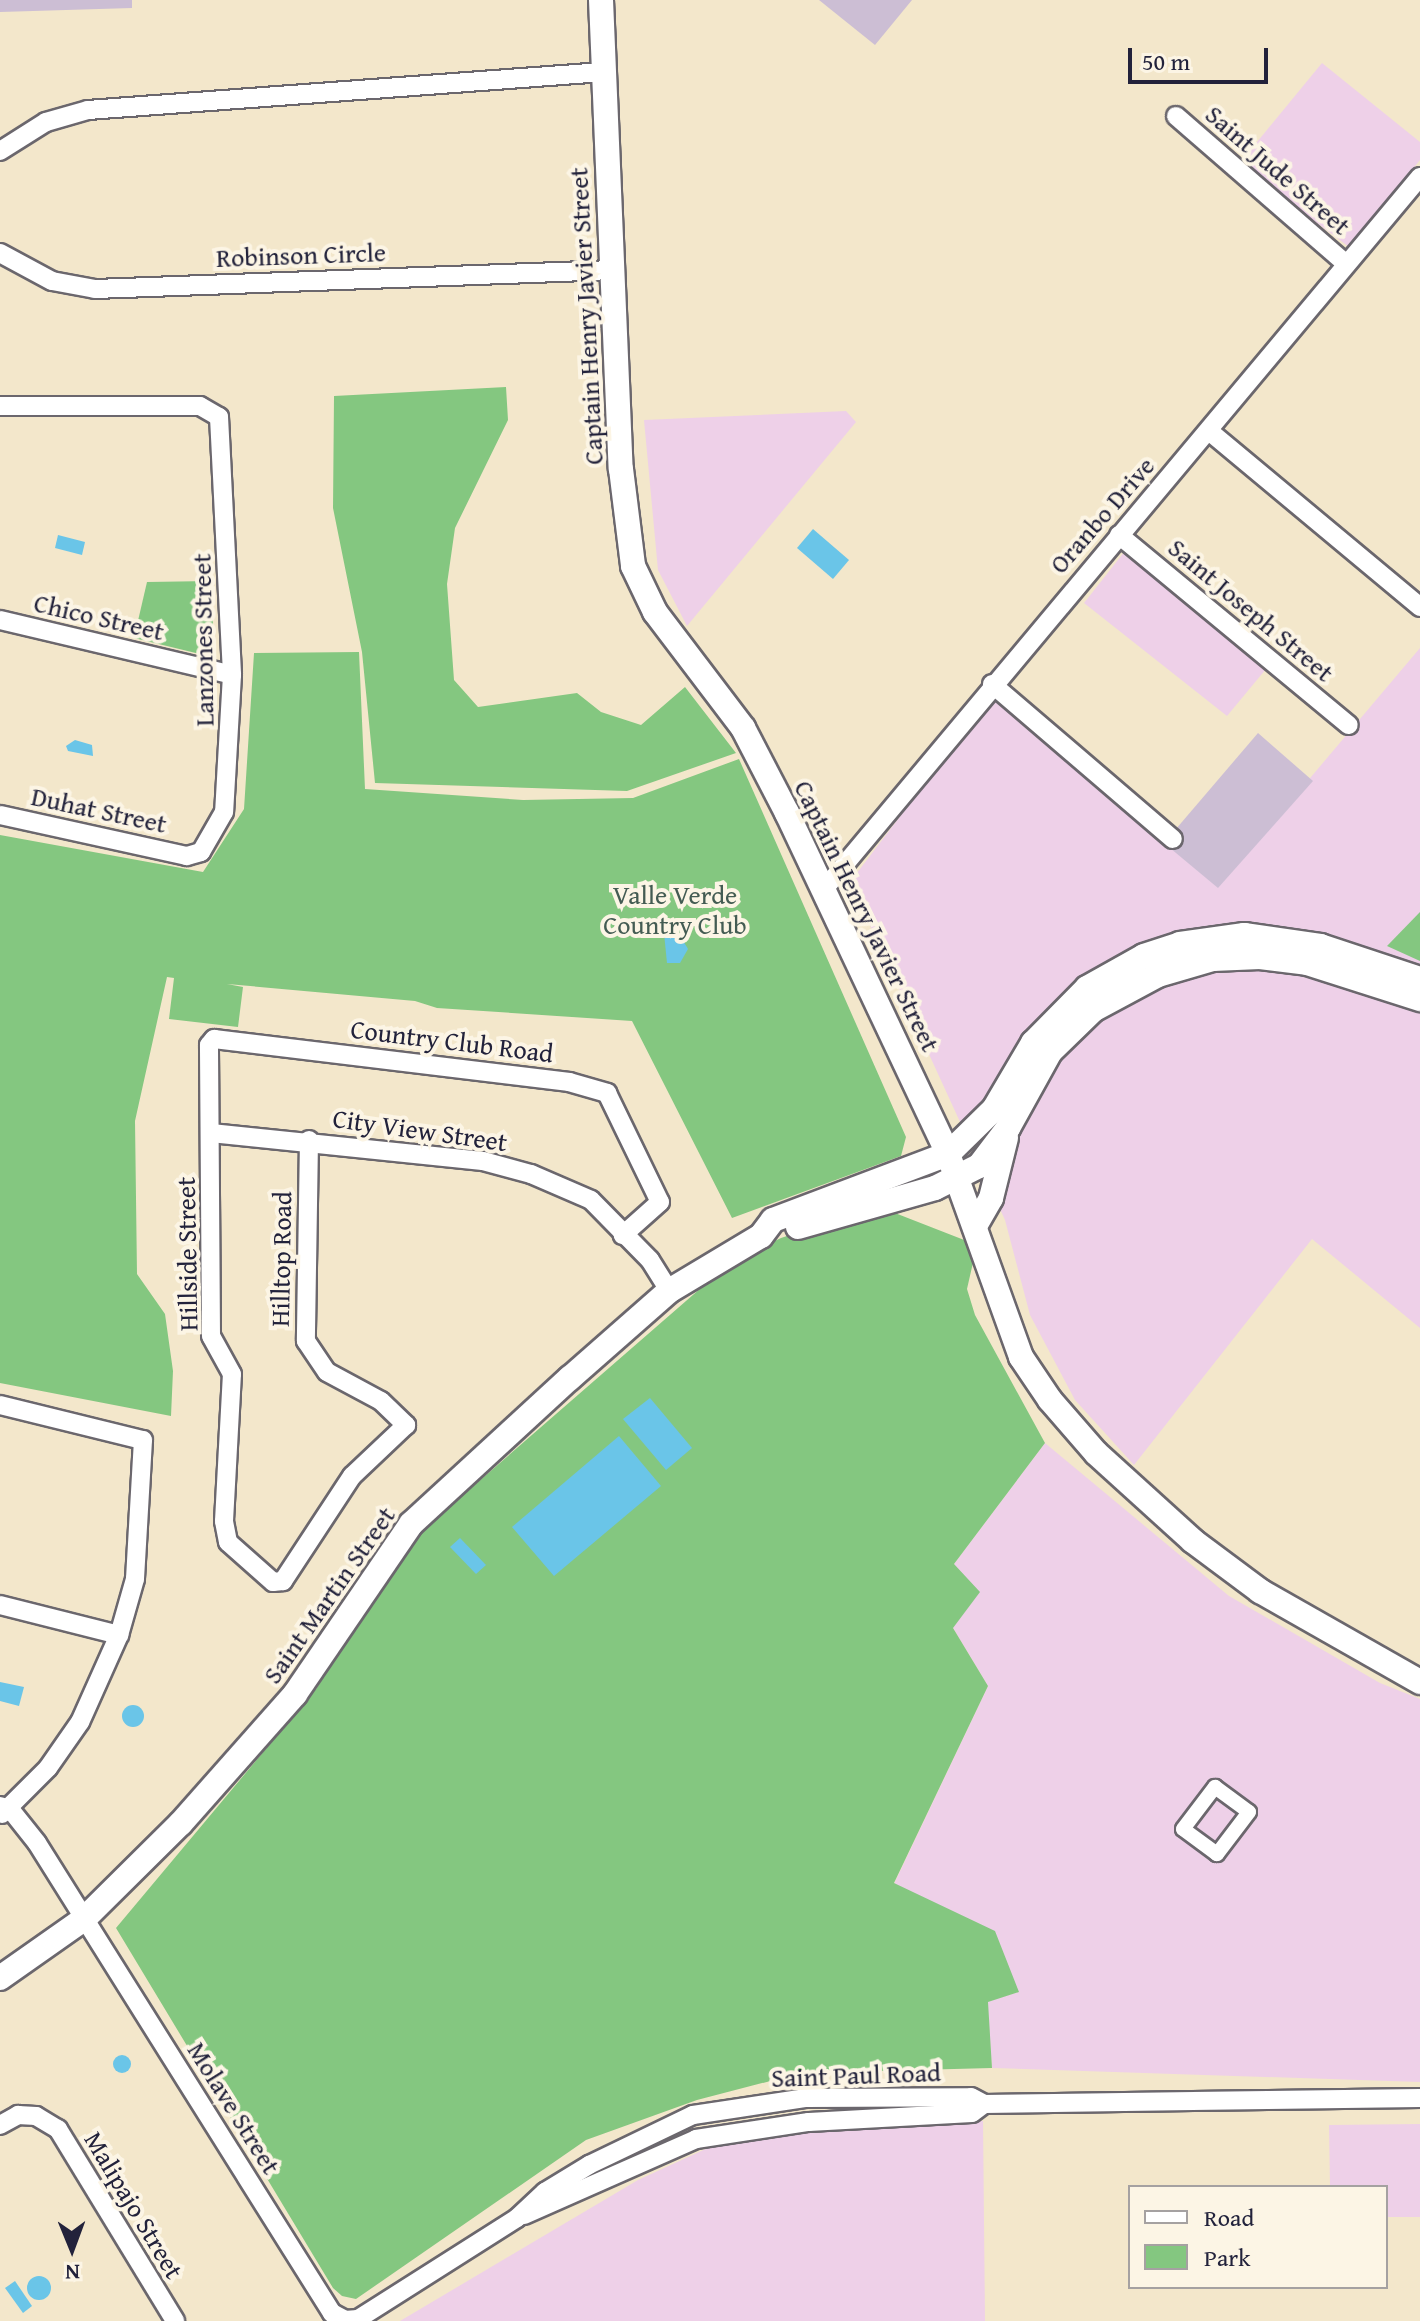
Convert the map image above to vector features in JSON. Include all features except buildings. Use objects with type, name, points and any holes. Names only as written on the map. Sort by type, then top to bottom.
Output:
[{"type":"street","name":"Captain Henry Javier Street","points":[[601,0],[621,469],[633,566],[655,612],[743,728],[825,888],[948,1154],[1021,1357],[1096,1453],[1193,1541],[1260,1591],[1420,1682]]},
{"type":"street","points":[[0,151],[12,139],[46,122],[88,110],[603,72]]},
{"type":"street","name":"Saint Jude Street","points":[[1176,116],[1346,264]]},
{"type":"street","name":"Oranbo Drive","points":[[825,888],[992,684],[1209,431],[1420,177]]},
{"type":"street","name":"Robinson Circle","points":[[0,253],[52,281],[95,289],[613,270]]},
{"type":"street","name":"Lanzones Street","points":[[0,406],[211,410],[223,431],[232,675],[224,812],[201,852],[187,856]]},
{"type":"street","points":[[1209,431],[1420,607]]},
{"type":"street","name":"Saint Joseph Street","points":[[1119,535],[1349,725]]},
{"type":"street","name":"Chico Street","points":[[0,620],[232,675]]},
{"type":"street","points":[[992,684],[1173,839]]},
{"type":"street","name":"Duhat Street","points":[[0,815],[187,856]]},
{"type":"street","points":[[948,1154],[994,1109],[1033,1043],[1087,988],[1144,956],[1219,936],[1270,936],[1320,946],[1420,979]]},
{"type":"street","points":[[958,1180],[979,1166],[1008,1128],[1050,1052],[1093,1010],[1158,975],[1213,959],[1260,957],[1307,963],[1420,999]]},
{"type":"street","name":"Country Club Road","points":[[211,1133],[209,1045],[214,1039],[569,1082],[607,1093],[658,1196],[659,1208],[623,1235]]},
{"type":"street","points":[[975,1226],[991,1198],[1008,1128]]},
{"type":"street","name":"City View Street","points":[[211,1133],[309,1140],[483,1161],[531,1174],[591,1200],[650,1260],[669,1291]]},
{"type":"street","name":"Hillside Street","points":[[211,1133],[211,1336],[232,1374],[228,1542],[278,1583],[352,1476],[406,1425]]},
{"type":"street","name":"Hilltop Road","points":[[309,1140],[306,1341],[327,1372],[381,1401],[406,1425]]},
{"type":"street","name":"Saint Martin Street","points":[[0,1978],[84,1919],[181,1823],[295,1694],[411,1524],[669,1291],[761,1236],[773,1220],[948,1154]]},
{"type":"street","name":"Saint Martin Street","points":[[761,1236],[778,1235],[854,1207],[958,1180]]},
{"type":"street","points":[[0,1405],[143,1440],[135,1579],[119,1635],[80,1722],[48,1768],[3,1810]]},
{"type":"street","points":[[0,1605],[119,1635]]},
{"type":"street","points":[[1215,1787],[1249,1812],[1217,1854],[1183,1829],[1215,1787]]},
{"type":"street","name":"Molave Street","points":[[3,1810],[84,1919],[332,2313],[345,2320]]},
{"type":"street","name":"Saint Paul Road","points":[[345,2320],[358,2319],[517,2218],[545,2192],[589,2165],[693,2115],[805,2098],[971,2097],[984,2104],[1420,2098]]},
{"type":"street","name":"Malipajo Street","points":[[0,2125],[18,2115],[36,2116],[58,2129],[175,2321]]},
{"type":"shaded area","points":[[0,0],[132,0],[132,8],[0,12]]},
{"type":"shaded area","points":[[819,0],[912,0],[875,45]]},
{"type":"shaded area","points":[[1322,63],[1420,142],[1420,160],[1349,247],[1239,164]]},
{"type":"shaded area","points":[[846,411],[856,422],[687,626],[658,570],[644,420]]},
{"type":"shaded area","points":[[1125,551],[1266,669],[1227,716],[1084,603]]},
{"type":"shaded area","points":[[1420,648],[1420,1328],[1312,1239],[1134,1465],[1075,1400],[1030,1315],[1005,1220],[850,882],[992,696],[1218,887]]},
{"type":"shaded area","points":[[1258,733],[1313,781],[1218,888],[1164,843]]},
{"type":"shaded area","points":[[1045,1443],[1229,1596],[1380,1683],[1420,1699],[1420,2082],[992,2068],[987,2002],[1018,1992],[894,1884],[988,1686],[953,1628],[954,1564]]},
{"type":"shaded area","points":[[983,2121],[985,2321],[400,2321],[638,2180],[710,2147],[795,2129]]},
{"type":"shaded area","points":[[1420,2124],[1420,2217],[1388,2217],[1388,2185],[1330,2185],[1329,2125]]},
{"type":"green space","points":[[506,387],[508,420],[455,528],[447,584],[454,680],[478,707],[577,693],[601,712],[641,725],[685,687],[736,753],[627,791],[375,783],[362,652],[333,508],[334,396]]},
{"type":"green space","points":[[211,581],[214,647],[204,655],[134,638],[147,582]]},
{"type":"green space","name":"Valle Verde Country Club","points":[[359,652],[365,789],[523,800],[633,798],[739,759],[906,1137],[901,1156],[732,1218],[632,1021],[437,1008],[415,1001],[227,984],[243,987],[238,1027],[169,1019],[174,978],[167,977],[135,1121],[137,1274],[165,1314],[173,1371],[171,1416],[0,1383],[0,835],[203,872],[244,809],[254,653]]},
{"type":"green space","points":[[1420,912],[1420,961],[1387,946]]},
{"type":"green space","points":[[877,1206],[977,1245],[967,1289],[975,1315],[1045,1443],[954,1564],[980,1592],[953,1628],[988,1686],[894,1883],[995,1931],[1019,1992],[988,2002],[992,2068],[801,2073],[697,2100],[586,2140],[356,2299],[342,2296],[333,2288],[116,1928],[316,1689],[409,1542],[732,1261],[781,1238]]},
{"type":"water","points":[[813,529],[849,560],[833,579],[797,548]]},
{"type":"water","points":[[58,535],[85,542],[82,555],[55,548]]},
{"type":"water","points":[[75,740],[92,745],[93,756],[68,751],[66,746]]},
{"type":"water","points":[[678,932],[688,949],[680,963],[667,963],[664,933]]},
{"type":"water","points":[[650,1398],[692,1448],[666,1470],[623,1419]]},
{"type":"water","points":[[619,1436],[661,1486],[554,1576],[512,1527]]},
{"type":"water","points":[[460,1538],[486,1565],[476,1574],[450,1547]]},
{"type":"water","points":[[0,1682],[24,1687],[19,1706],[0,1701]]},
{"type":"water","points":[[133,1705],[141,1708],[144,1716],[141,1724],[133,1727],[125,1724],[122,1716],[125,1708]]},
{"type":"water","points":[[118,2055],[126,2055],[131,2064],[129,2071],[118,2073],[113,2068],[113,2060]]},
{"type":"water","points":[[39,2276],[47,2280],[51,2288],[47,2296],[39,2300],[31,2296],[27,2288],[31,2280]]},
{"type":"water","points":[[15,2281],[32,2306],[23,2313],[5,2288]]}]
